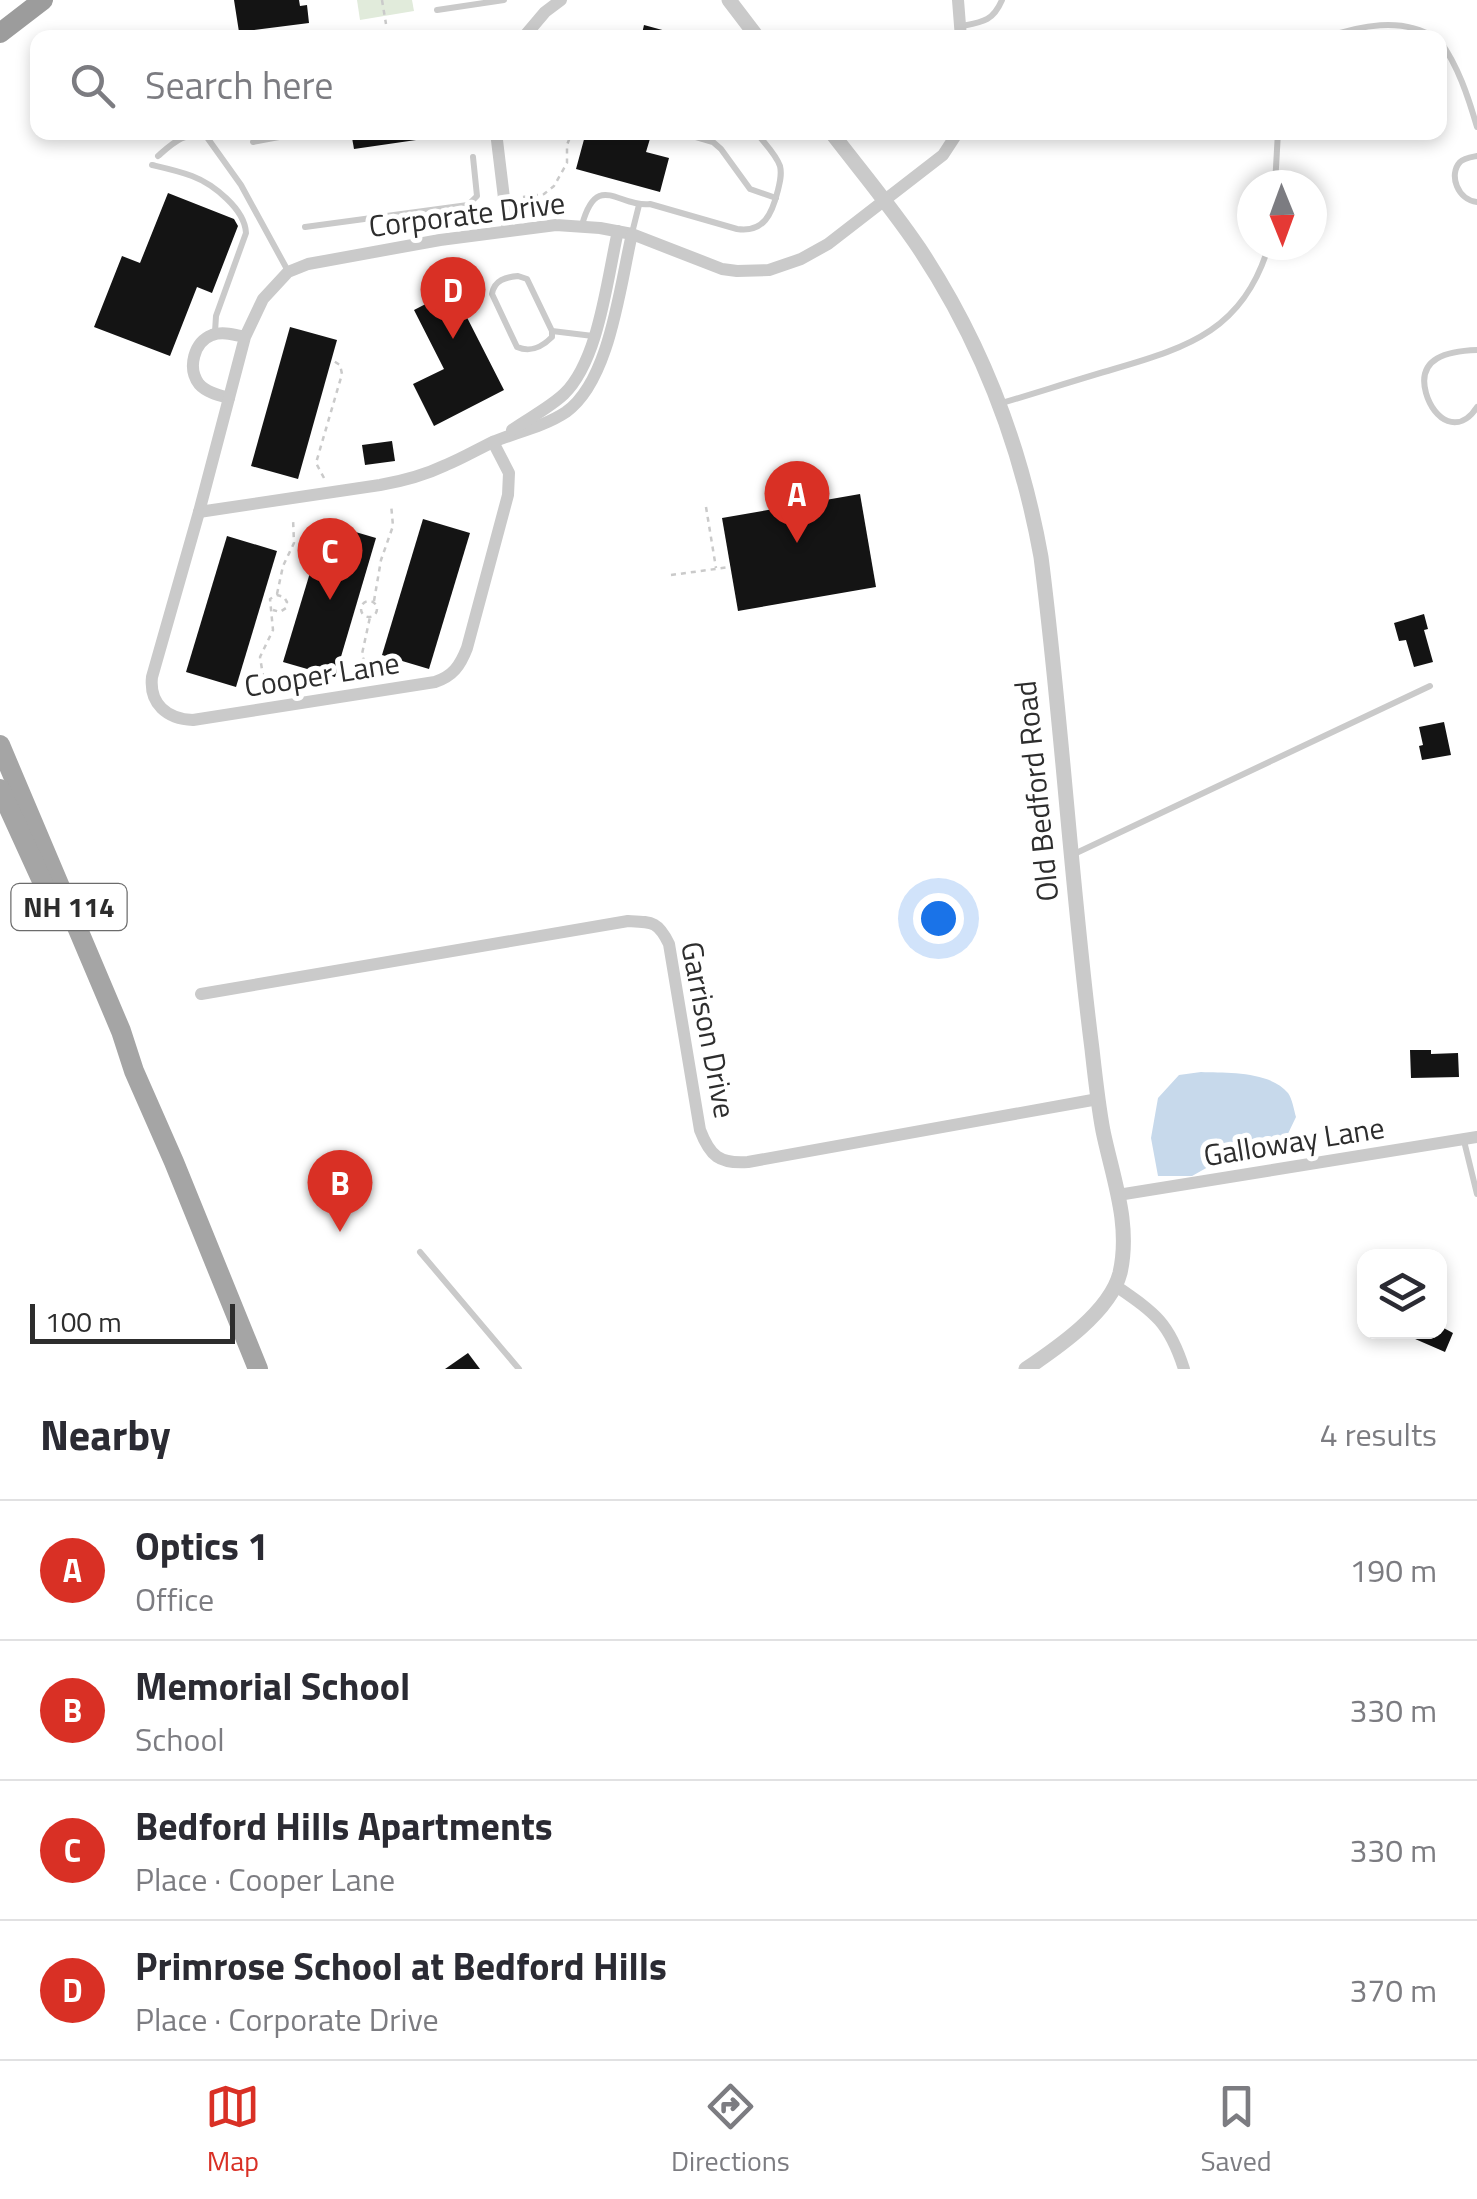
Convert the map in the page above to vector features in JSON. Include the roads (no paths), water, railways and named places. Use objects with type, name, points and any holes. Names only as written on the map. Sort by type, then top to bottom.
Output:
[{"type":"highway","points":[[0,33],[43,0]]},
{"type":"main road","name":"NH 114","points":[[0,745],[121,1031],[134,1071]]},
{"type":"main road","name":"NH 114","points":[[0,789],[110,1028],[134,1071],[258,1369]]},
{"type":"street","points":[[529,30],[561,0]]},
{"type":"street","points":[[729,0],[752,30]]},
{"type":"street","points":[[958,0],[961,30]]},
{"type":"street","points":[[497,140],[508,230]]},
{"type":"street","name":"Old Bedford Road","points":[[837,140],[886,201],[943,285],[1000,403],[1023,473],[1041,557],[1098,1099],[1124,1236],[1116,1286]]},
{"type":"street","points":[[886,201],[943,155],[953,140]]},
{"type":"street","name":"Corporate Drive","points":[[288,272],[342,256],[556,225],[625,233],[722,268],[769,270],[828,244],[886,201]]},
{"type":"street","points":[[493,442],[566,392],[582,370],[625,233]]},
{"type":"street","points":[[198,512],[404,480],[552,420],[588,389],[608,339],[625,233]]},
{"type":"street","points":[[245,337],[221,333],[202,342],[196,350],[196,381],[228,398],[245,337],[263,299],[288,272]]},
{"type":"street","name":"Cooper Lane","points":[[228,398],[152,677],[153,696],[163,711],[180,719],[448,678],[467,648],[508,495],[508,473],[493,442]]},
{"type":"street","name":"Garrison Drive","points":[[201,994],[628,921],[650,922],[661,927],[669,944],[700,1130],[716,1158],[748,1162],[1098,1099]]},
{"type":"street","name":"Galloway Lane","points":[[1118,1196],[1470,1138]]},
{"type":"street","points":[[1026,1369],[1062,1344],[1101,1307],[1116,1286],[1163,1322],[1184,1369]]},
{"type":"lane","points":[[437,10],[504,0]]},
{"type":"lane","points":[[965,30],[996,14],[1002,0]]},
{"type":"lane","points":[[1359,30],[1401,25],[1424,30]]},
{"type":"lane","points":[[1447,52],[1468,96],[1477,127]]},
{"type":"lane","points":[[158,156],[180,140]]},
{"type":"lane","points":[[209,140],[241,186],[288,272]]},
{"type":"lane","points":[[253,142],[264,140]]},
{"type":"lane","points":[[706,140],[721,149],[750,189],[776,198]]},
{"type":"lane","points":[[582,226],[589,205],[602,196],[623,198],[639,206],[650,204],[748,230],[757,228],[767,220],[776,198],[781,168],[762,140]]},
{"type":"lane","points":[[1276,170],[1278,140]]},
{"type":"lane","points":[[1477,156],[1459,163],[1456,176],[1462,197],[1477,202]]},
{"type":"lane","points":[[305,228],[468,205],[477,196],[473,158]]},
{"type":"lane","points":[[152,166],[201,180],[239,212],[246,224],[216,316],[215,334]]},
{"type":"lane","points":[[625,233],[639,206]]},
{"type":"lane","points":[[1000,403],[1171,352],[1201,337],[1230,314],[1264,260]]},
{"type":"lane","points":[[508,277],[527,278],[552,331],[552,337],[534,350],[517,348],[492,294],[496,283],[508,277]]},
{"type":"lane","points":[[552,331],[594,336]]},
{"type":"lane","points":[[1477,350],[1446,354],[1429,365],[1424,386],[1438,418],[1450,422],[1463,420],[1477,407]]},
{"type":"lane","points":[[1071,855],[1430,686]]},
{"type":"lane","points":[[1470,1138],[1477,1194]]},
{"type":"lane","points":[[420,1252],[519,1369]]},
{"type":"water","points":[[1179,1075],[1248,1075],[1270,1081],[1288,1093],[1296,1117],[1283,1144],[1265,1153],[1217,1162],[1192,1176],[1158,1176],[1151,1138],[1158,1098]]},
{"type":"place","name":"Primrose School at Bedford Hills","points":[[453,339]]},
{"type":"place","name":"Optics 1","points":[[797,543]]},
{"type":"place","name":"Bedford Hills Apartments","points":[[330,600]]},
{"type":"place","name":"Memorial School","points":[[340,1232]]}]
